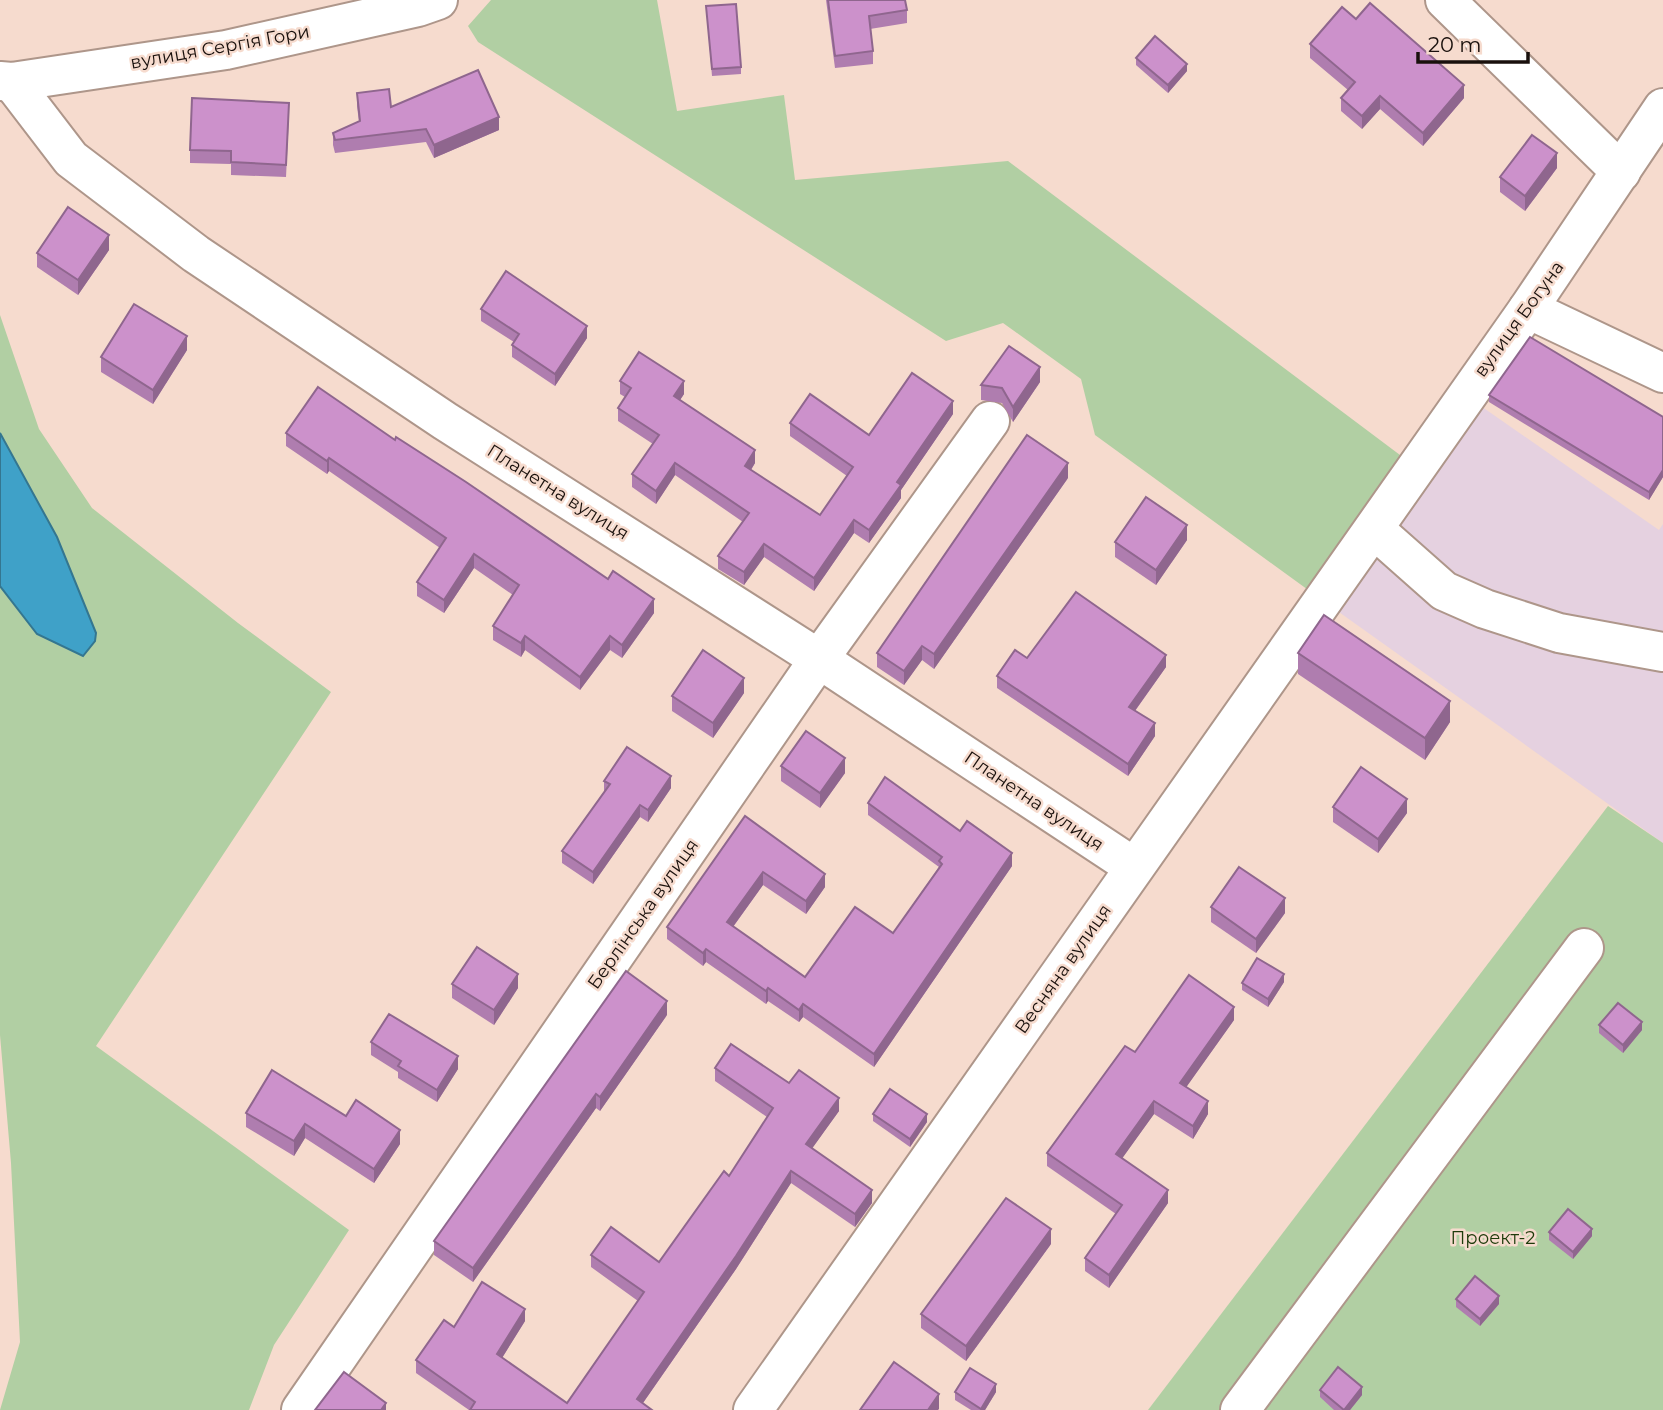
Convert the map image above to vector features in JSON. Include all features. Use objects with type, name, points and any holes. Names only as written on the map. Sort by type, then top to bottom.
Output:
[{"type":"street","name":"вулиця Сергія Гори","points":[[6,82],[226,50],[418,7],[438,0]]},
{"type":"street","points":[[1446,0],[1621,172]]},
{"type":"street","name":"Планетна вулиця","points":[[6,82],[71,159],[196,254],[445,421],[819,659],[1134,867]]},
{"type":"street","name":"вулиця Богуна","points":[[1374,529],[1528,309],[1663,108]]},
{"type":"street","points":[[1528,309],[1663,373]]},
{"type":"street","name":"Берлінська вулиця","points":[[301,1410],[819,659],[990,421]]},
{"type":"street","points":[[1374,529],[1444,591],[1485,609],[1559,633],[1663,652]]},
{"type":"street","name":"Весняна вулиця","points":[[753,1410],[1374,529]]},
{"type":"street","points":[[1240,1410],[1584,948]]},
{"type":"shaded area","points":[[1465,395],[1659,530],[1663,524],[1663,843],[1322,600]]},
{"type":"green space","points":[[491,0],[657,0],[677,111],[784,95],[795,180],[1008,161],[1416,467],[1322,600],[1095,435],[1081,379],[1003,323],[946,341],[478,42],[468,26]]},
{"type":"green space","points":[[0,315],[39,429],[92,508],[331,692],[96,1046],[349,1230],[274,1345],[249,1410],[0,1410],[20,1342],[11,1163],[0,1035]]},
{"type":"green space","name":"Проект-2","points":[[1608,806],[1663,843],[1663,1410],[1148,1410]]},
{"type":"water","points":[[0,433],[57,537],[96,633],[95,641],[83,656],[37,634],[0,586]]},
{"type":"building","points":[[828,0],[905,0],[907,10],[869,16],[873,51],[835,56]]},
{"type":"building","points":[[1370,3],[1464,85],[1423,133],[1380,96],[1362,116],[1341,98],[1355,82],[1310,44],[1342,7],[1356,19]]},
{"type":"building","points":[[736,4],[741,67],[712,69],[706,6]]},
{"type":"building","points":[[1155,36],[1187,64],[1168,85],[1136,58]]},
{"type":"building","points":[[478,70],[499,117],[434,145],[426,129],[335,140],[333,133],[360,121],[357,93],[389,89],[391,107]]},
{"type":"building","points":[[192,98],[289,103],[286,165],[231,162],[231,151],[190,150]]},
{"type":"building","points":[[1532,135],[1557,153],[1525,196],[1500,177]]},
{"type":"building","points":[[68,207],[109,235],[78,280],[37,253]]},
{"type":"building","points":[[506,271],[587,326],[555,374],[512,345],[519,334],[481,309]]},
{"type":"building","points":[[134,304],[187,336],[153,390],[101,357]]},
{"type":"building","points":[[1530,337],[1663,417],[1663,470],[1649,492],[1489,395]]},
{"type":"building","points":[[1009,346],[1040,367],[1013,407],[1002,388],[981,385]]},
{"type":"building","points":[[639,352],[684,381],[674,396],[755,450],[745,466],[820,515],[853,467],[790,423],[810,394],[869,435],[912,373],[953,401],[897,482],[901,485],[869,530],[854,520],[814,578],[764,544],[744,572],[718,556],[749,513],[675,463],[656,491],[632,474],[659,435],[618,408],[631,388],[620,381]]},
{"type":"building","points":[[318,387],[395,440],[396,437],[466,482],[608,579],[613,571],[654,599],[622,645],[610,636],[580,677],[525,636],[521,643],[493,626],[519,585],[474,554],[444,600],[417,582],[446,538],[329,458],[327,461],[286,433]]},
{"type":"building","points":[[1027,435],[1068,463],[934,654],[922,646],[904,671],[877,653]]},
{"type":"building","points":[[1146,497],[1187,525],[1156,570],[1115,542]]},
{"type":"building","points":[[1076,592],[1166,655],[1129,707],[1155,723],[1128,764],[997,676],[1015,650],[1027,658]]},
{"type":"building","points":[[1324,615],[1450,701],[1425,738],[1298,653]]},
{"type":"building","points":[[703,650],[744,678],[713,723],[672,696]]},
{"type":"building","points":[[806,731],[845,758],[820,793],[781,766]]},
{"type":"building","points":[[627,747],[671,776],[648,810],[640,805],[593,872],[562,851],[610,784],[604,781]]},
{"type":"building","points":[[1361,767],[1407,799],[1378,839],[1333,807]]},
{"type":"building","points":[[885,777],[960,831],[967,821],[1012,853],[874,1054],[803,1004],[799,1010],[768,988],[766,991],[706,949],[703,953],[667,927],[745,816],[825,874],[806,901],[763,872],[727,922],[805,977],[855,907],[893,933],[942,864],[939,861],[942,857],[868,803]]},
{"type":"building","points":[[1239,867],[1285,898],[1256,939],[1211,907]]},
{"type":"building","points":[[477,947],[518,974],[494,1010],[452,984]]},
{"type":"building","points":[[1257,958],[1284,974],[1268,999],[1242,983]]},
{"type":"building","points":[[626,971],[667,1001],[600,1097],[596,1094],[473,1268],[434,1241]]},
{"type":"building","points":[[1189,975],[1234,1007],[1180,1083],[1208,1101],[1193,1126],[1154,1101],[1116,1154],[1168,1190],[1109,1275],[1085,1258],[1122,1205],[1047,1153],[1125,1046],[1135,1052]]},
{"type":"building","points":[[1618,1003],[1642,1022],[1623,1045],[1599,1025]]},
{"type":"building","points":[[389,1014],[458,1056],[437,1090],[398,1066],[401,1061],[371,1042]]},
{"type":"building","points":[[731,1044],[789,1083],[799,1070],[839,1098],[806,1144],[872,1190],[855,1214],[791,1171],[637,1399],[652,1410],[470,1410],[475,1402],[416,1360],[444,1320],[454,1327],[482,1282],[525,1309],[497,1354],[567,1403],[644,1292],[591,1255],[611,1227],[659,1262],[724,1171],[729,1176],[773,1108],[715,1068]]},
{"type":"building","points":[[272,1070],[346,1116],[356,1100],[400,1130],[374,1169],[305,1124],[294,1141],[246,1113]]},
{"type":"building","points":[[890,1089],[927,1114],[910,1139],[873,1114]]},
{"type":"building","points":[[1006,1198],[1051,1229],[966,1346],[921,1314]]},
{"type":"building","points":[[1568,1209],[1592,1229],[1573,1252],[1549,1232]]},
{"type":"building","points":[[1475,1276],[1499,1296],[1480,1319],[1456,1299]]},
{"type":"building","points":[[894,1362],[939,1394],[928,1410],[860,1410]]},
{"type":"building","points":[[1338,1367],[1362,1387],[1344,1410],[1320,1390]]},
{"type":"building","points":[[970,1368],[996,1384],[981,1409],[955,1392]]},
{"type":"building","points":[[344,1372],[386,1403],[381,1410],[315,1410]]}]
